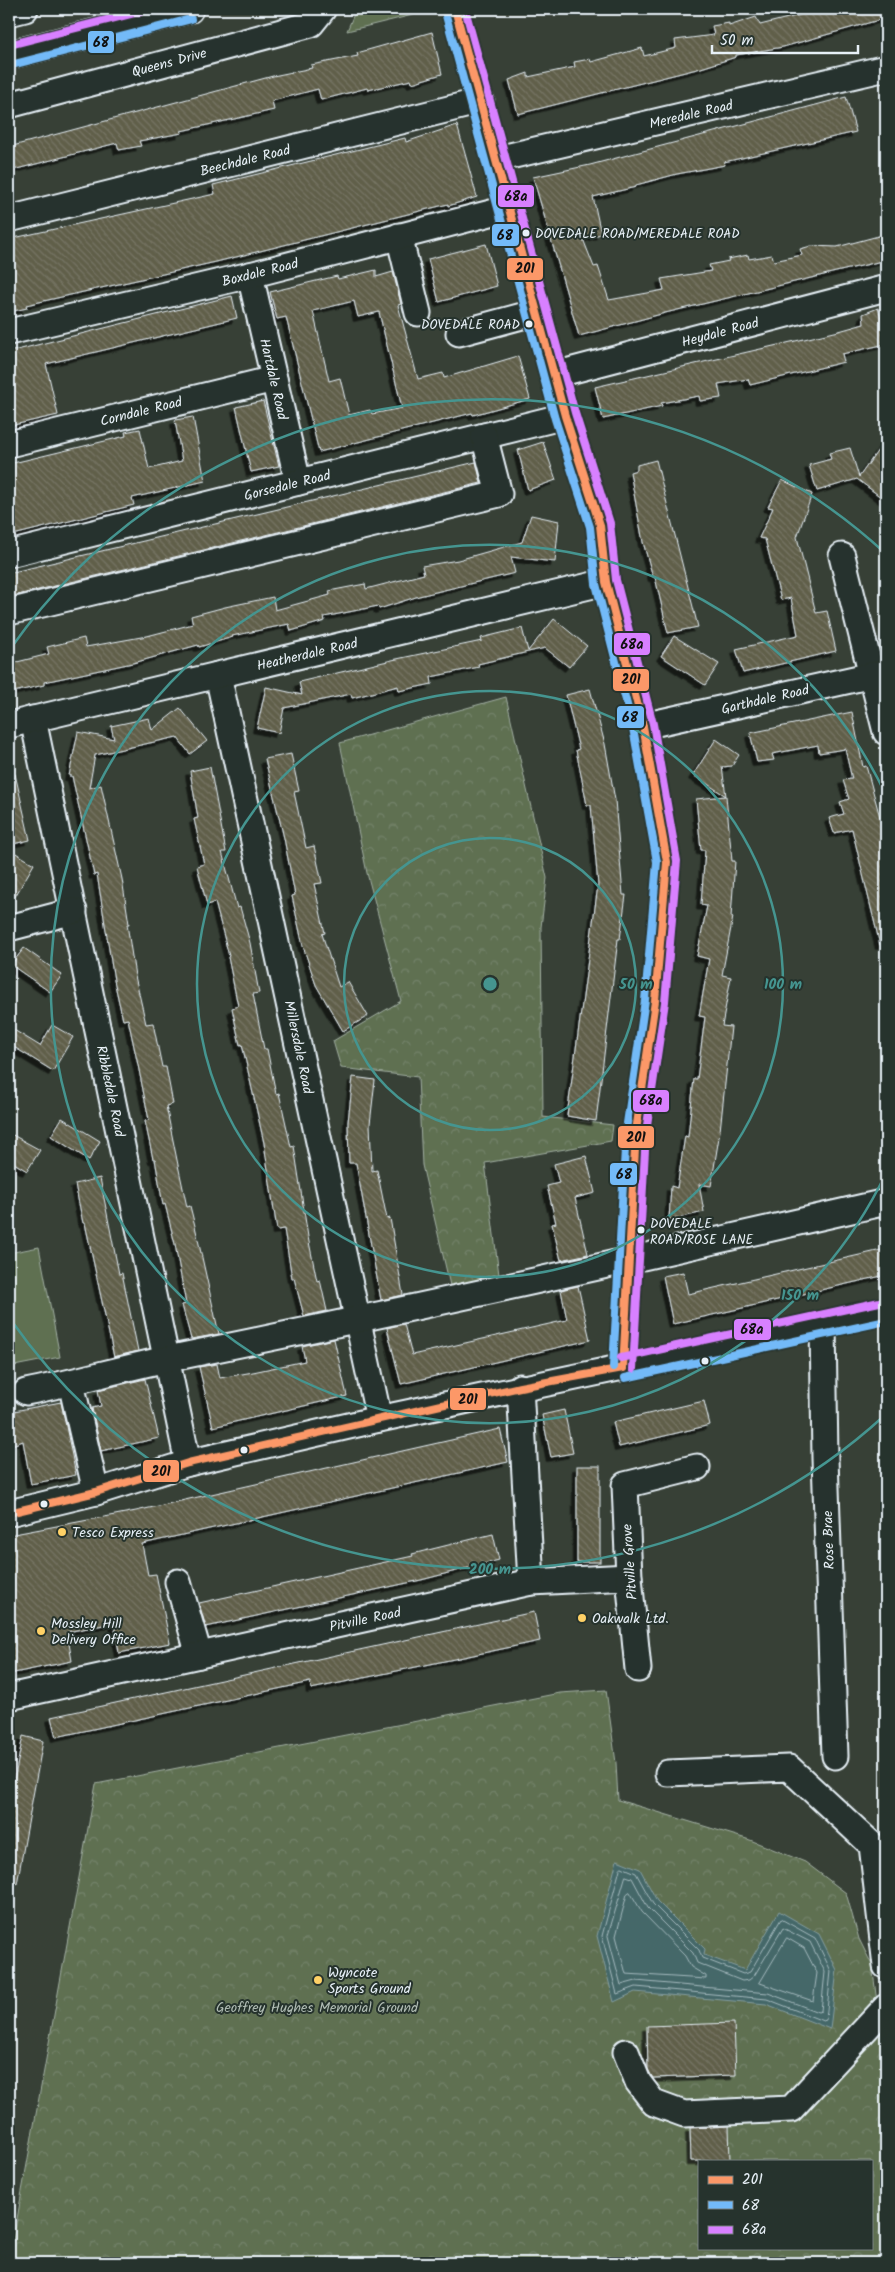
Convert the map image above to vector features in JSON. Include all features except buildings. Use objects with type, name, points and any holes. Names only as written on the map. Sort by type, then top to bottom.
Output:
[{"type":"main road","points":[[9,55],[189,9]]},
{"type":"street","points":[[9,13],[25,9]]},
{"type":"street","name":"Queens Drive","points":[[9,105],[311,24],[323,9]]},
{"type":"street","points":[[455,9],[565,416],[600,525],[606,582],[643,726],[667,862],[655,1001],[636,1131],[623,1368]]},
{"type":"street","name":"Meredale Road","points":[[497,159],[886,68]]},
{"type":"street","name":"Beechdale Road","points":[[9,219],[481,101]]},
{"type":"street","name":"Boxdale Road","points":[[9,332],[250,275],[510,208]]},
{"type":"street","points":[[399,236],[418,312]]},
{"type":"street","name":"Hartdale Road","points":[[250,275],[298,482]]},
{"type":"street","name":"Heydale Road","points":[[554,375],[886,288]]},
{"type":"street","points":[[459,333],[537,312]]},
{"type":"street","name":"Corndale Road","points":[[9,444],[274,379]]},
{"type":"street","name":"Gorsedale Road","points":[[9,554],[565,416]]},
{"type":"street","points":[[9,612],[499,494],[484,436]]},
{"type":"street","points":[[842,556],[879,673],[886,732]]},
{"type":"street","name":"Heatherdale Road","points":[[9,725],[606,582]]},
{"type":"street","name":"Garthdale Road","points":[[643,726],[879,673]]},
{"type":"street","name":"Millersdale Road","points":[[218,675],[379,1419]]},
{"type":"street","name":"Ribbledale Road","points":[[33,719],[188,1463]]},
{"type":"street","points":[[9,928],[74,912]]},
{"type":"street","points":[[26,1392],[71,1383],[166,1359],[358,1320],[629,1261],[886,1202]]},
{"type":"street","points":[[9,1513],[96,1492],[188,1463],[379,1419],[886,1311]]},
{"type":"street","name":"Rose Brae","points":[[823,1325],[825,1458],[835,1756]]},
{"type":"street","points":[[71,1383],[96,1492]]},
{"type":"street","points":[[520,1388],[531,1582]]},
{"type":"street","name":"Pitville Grove","points":[[638,1669],[629,1577],[625,1485],[697,1467]]},
{"type":"street","name":"Pitville Road","points":[[9,1697],[531,1582],[629,1577]]},
{"type":"street","points":[[178,1582],[199,1655]]},
{"type":"street","points":[[668,1773],[789,1768],[813,1788],[872,1845],[886,1966]]},
{"type":"street","points":[[626,2052],[638,2082],[654,2103],[684,2114],[791,2109],[886,2008]]},
{"type":"green space","points":[[356,9],[424,9],[425,12],[347,31]]},
{"type":"green space","points":[[506,697],[547,878],[541,927],[543,1117],[613,1125],[611,1141],[485,1163],[500,1283],[452,1294],[422,1165],[418,1077],[341,1068],[333,1041],[401,1001],[367,873],[340,743]]},
{"type":"green space","points":[[39,1247],[60,1357],[9,1367],[9,1253]]},
{"type":"green space","name":"Geoffrey Hughes Memorial Ground","points":[[606,1690],[616,1763],[618,1800],[750,1840],[805,1862],[846,1893],[859,1939],[872,1965],[877,2002],[886,2004],[886,2263],[9,2263],[96,1784],[560,1693]]},
{"type":"water","points":[[617,1860],[640,1869],[657,1901],[705,1949],[704,1955],[745,1970],[779,1911],[819,1934],[837,1970],[830,2029],[766,2004],[635,1992],[614,2002],[597,1936]]},
{"type":"transit line","name":"68a","points":[[9,45],[150,9]]},
{"type":"transit line","name":"201","points":[[455,9],[565,416],[600,525],[606,582],[643,726],[667,862],[655,1001],[636,1131],[623,1368]]},
{"type":"transit line","name":"68a","points":[[465,9],[575,413],[610,523],[616,580],[653,724],[677,861],[665,1002],[646,1132],[633,1369]]},
{"type":"transit line","name":"68","points":[[445,12],[555,419],[590,527],[596,584],[633,728],[657,862],[645,1000],[626,1130],[613,1367]]},
{"type":"transit line","name":"68","points":[[11,65],[191,19]]},
{"type":"transit line","name":"68a","points":[[621,1358],[884,1301]]},
{"type":"transit line","name":"68","points":[[625,1378],[886,1321]]},
{"type":"transit line","name":"201","points":[[9,1513],[96,1492],[188,1463],[520,1387],[623,1368]]},
{"type":"place","name":"DOVEDALE ROAD/MEREDALE ROAD","points":[[526,233]]},
{"type":"place","name":"DOVEDALE ROAD","points":[[529,324]]},
{"type":"place","name":"DOVEDALE ROAD/ROSE LANE","points":[[641,1230]]},
{"type":"place","name":"Tesco Express","points":[[62,1532]]},
{"type":"place","name":"Oakwalk Ltd.","points":[[582,1618]]},
{"type":"place","name":"Mossley Hill Delivery Office","points":[[41,1631]]},
{"type":"place","name":"Wyncote Sports Ground","points":[[318,1980]]}]
